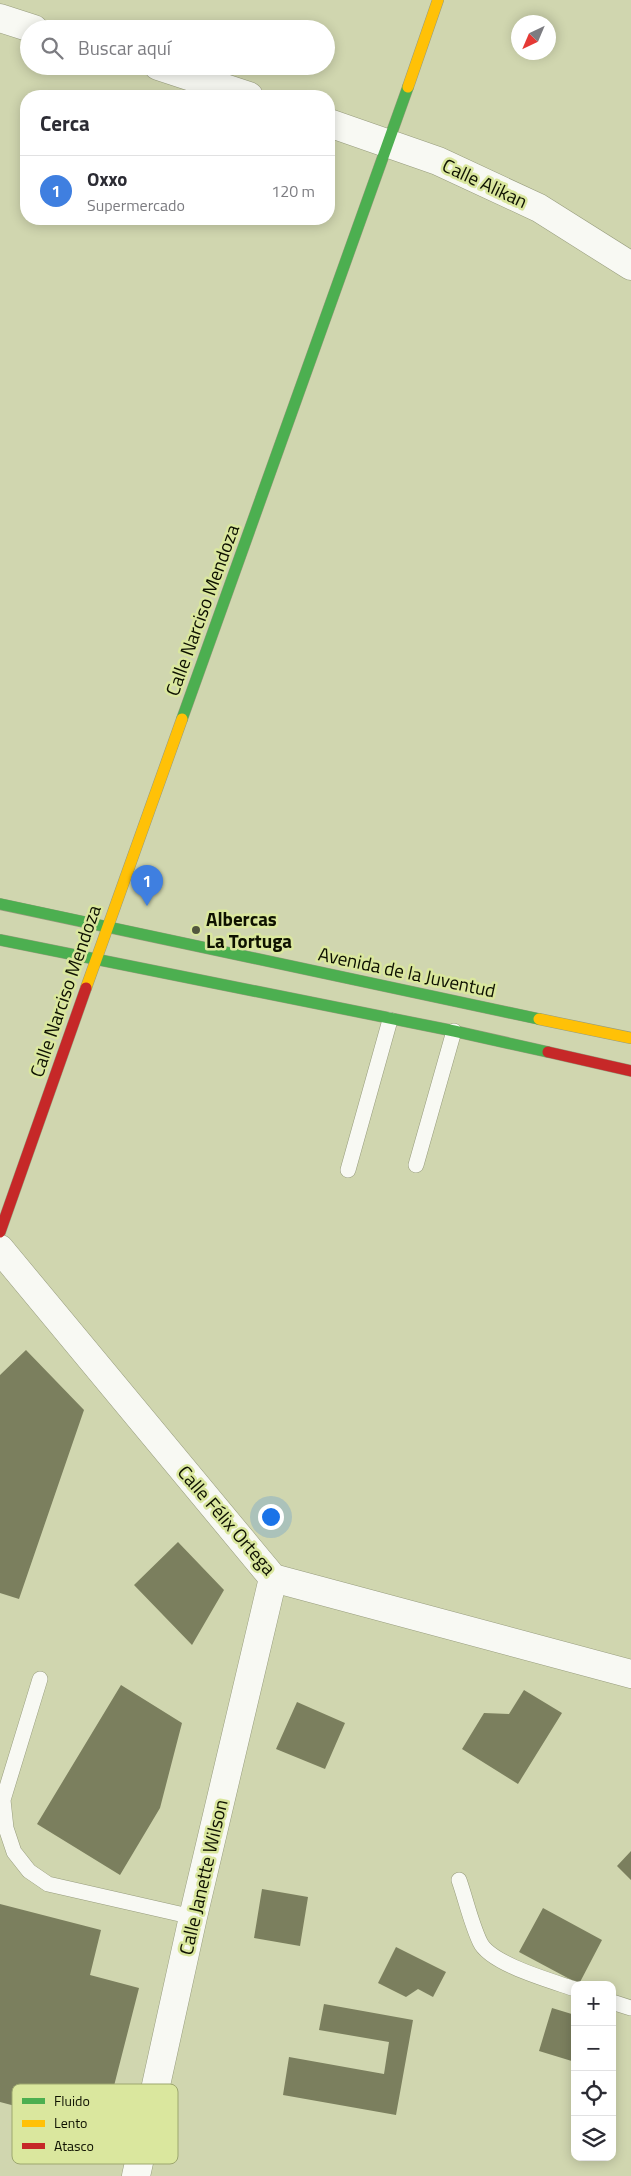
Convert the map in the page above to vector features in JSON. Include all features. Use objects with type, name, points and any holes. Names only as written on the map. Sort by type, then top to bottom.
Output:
[{"type":"street","name":"Calle Narciso Mendoza","points":[[0,1232],[94,960],[389,142],[438,0]]},
{"type":"street","points":[[0,18],[20,24]]},
{"type":"street","points":[[185,75],[231,90]]},
{"type":"street","name":"Calle Alikan","points":[[335,125],[438,160],[539,208],[631,266]]},
{"type":"street","name":"Avenida de la Juventud","points":[[0,904],[631,1038]]},
{"type":"street","points":[[0,940],[390,1020],[454,1031],[631,1071]]},
{"type":"street","name":"Calle Félix Ortega","points":[[0,1249],[273,1578],[631,1674]]},
{"type":"street","name":"Calle Janette Wilson","points":[[156,2084],[193,1917],[273,1578]]},
{"type":"lane","points":[[348,1170],[390,1020]]},
{"type":"lane","points":[[416,1164],[454,1031]]},
{"type":"lane","points":[[40,1679],[3,1800],[6,1828],[14,1852],[29,1871],[48,1884],[193,1917]]},
{"type":"lane","points":[[459,1880],[480,1944],[518,1970],[571,1988]]},
{"type":"lane","points":[[616,2003],[631,2008]]},
{"type":"building","points":[[26,1350],[84,1410],[19,1599],[0,1593],[0,1375]]},
{"type":"building","points":[[178,1542],[224,1590],[192,1645],[134,1585]]},
{"type":"building","points":[[121,1685],[182,1723],[160,1808],[120,1875],[37,1824]]},
{"type":"building","points":[[524,1690],[562,1713],[518,1784],[462,1749],[484,1713],[509,1714]]},
{"type":"building","points":[[297,1702],[345,1723],[325,1769],[276,1749]]},
{"type":"building","points":[[631,1851],[631,1880],[617,1866]]},
{"type":"building","points":[[262,1889],[308,1897],[300,1946],[254,1938]]},
{"type":"building","points":[[0,1904],[101,1930],[90,1975],[139,1988],[114,2084],[12,2084],[12,2105],[0,2102]]},
{"type":"building","points":[[543,1908],[602,1940],[581,1981],[573,1981],[519,1952]]},
{"type":"building","points":[[396,1947],[446,1972],[433,1997],[418,1989],[406,1997],[378,1983]]},
{"type":"building","points":[[324,2004],[413,2020],[396,2115],[283,2095],[289,2057],[384,2074],[389,2042],[319,2030]]},
{"type":"building","points":[[552,2008],[571,2014],[571,2061],[539,2051]]},
{"type":"traffic: fast","points":[[182,719],[408,87]]},
{"type":"traffic: fast","points":[[0,904],[539,1019]]},
{"type":"traffic: fast","points":[[0,940],[454,1031],[548,1052]]},
{"type":"traffic: slow","points":[[408,87],[438,0]]},
{"type":"traffic: slow","points":[[86,988],[182,719]]},
{"type":"traffic: slow","points":[[539,1019],[631,1038]]},
{"type":"traffic: jam","points":[[0,1232],[86,988]]},
{"type":"traffic: jam","points":[[548,1052],[631,1071]]},
{"type":"place","name":"Oxxo","points":[[147,906]]},
{"type":"place","name":"Albercas La Tortuga","points":[[196,930]]}]
